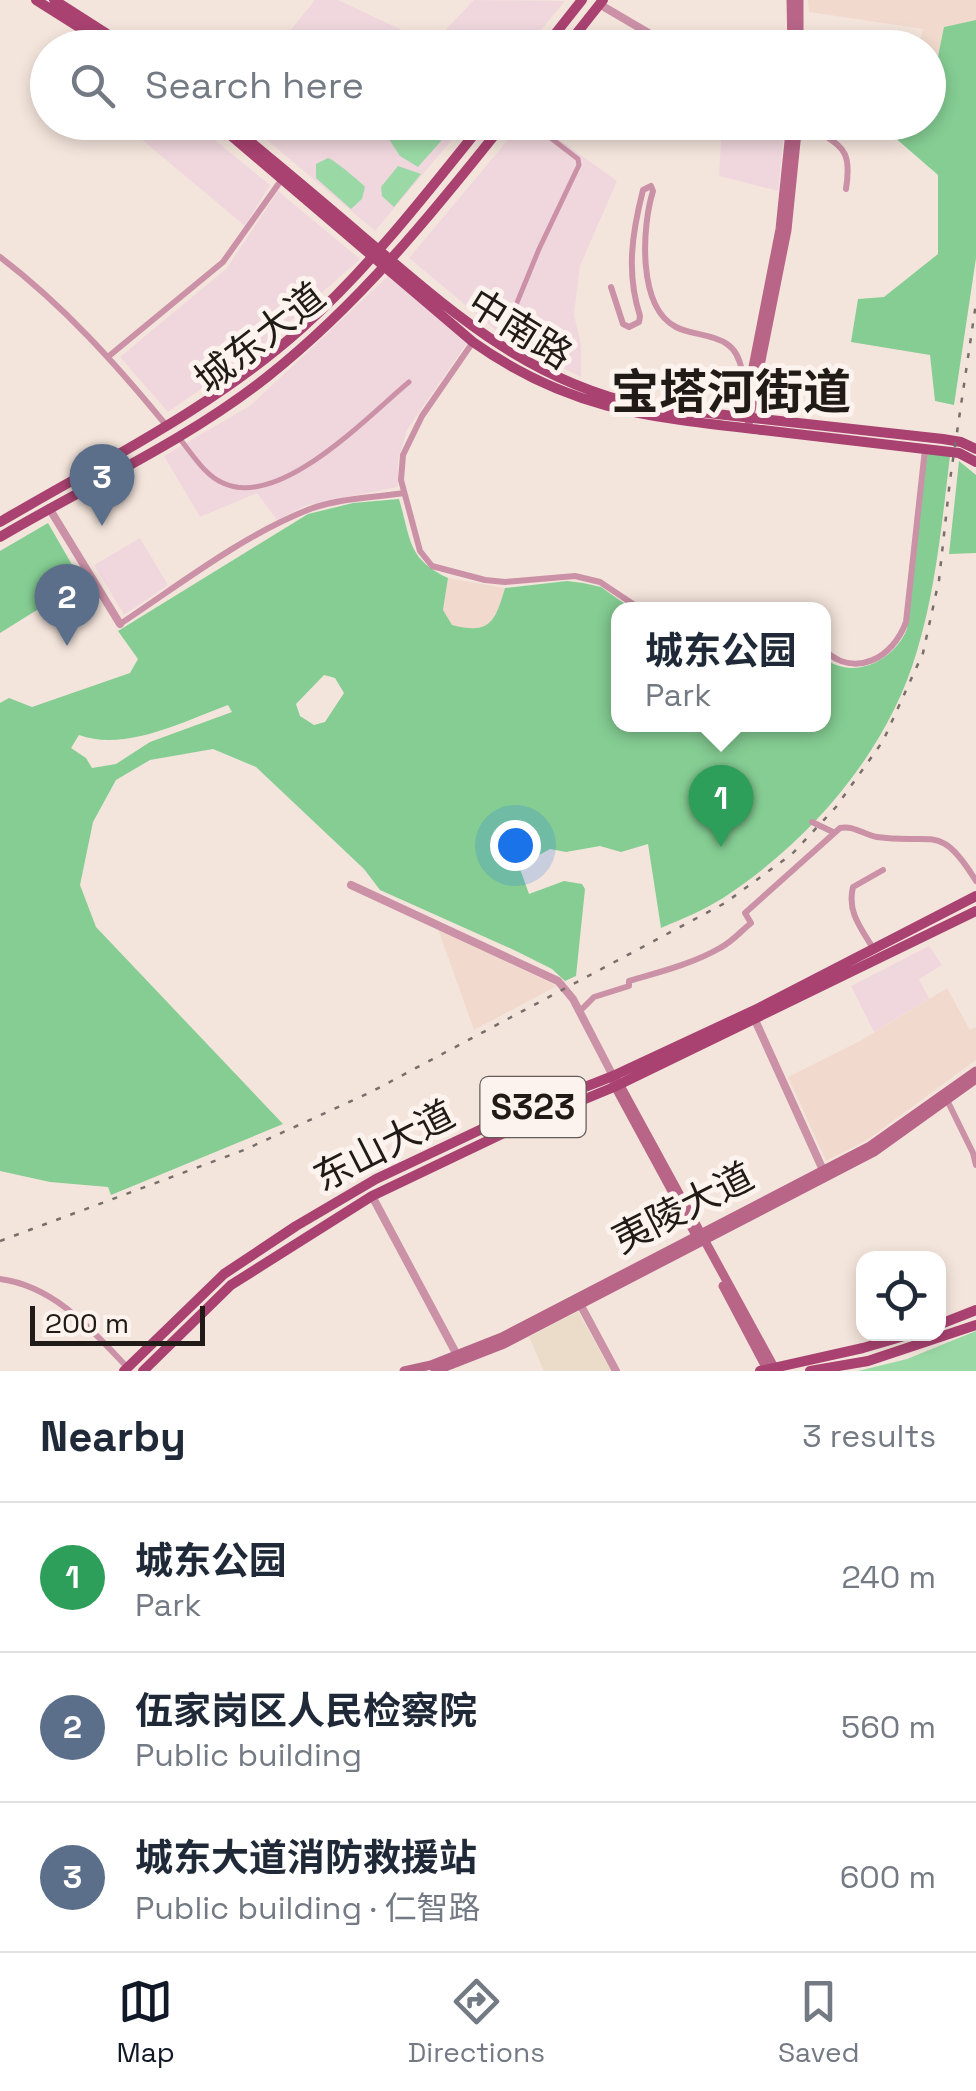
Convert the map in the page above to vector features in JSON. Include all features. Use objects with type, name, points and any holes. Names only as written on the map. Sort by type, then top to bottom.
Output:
[{"type":"main road","points":[[36,0],[84,30]]},
{"type":"main road","points":[[54,0],[101,30]]},
{"type":"main road","points":[[558,30],[582,0]]},
{"type":"main road","points":[[795,0],[795,30]]},
{"type":"main road","points":[[578,30],[601,2]]},
{"type":"main road","name":"中南路","points":[[236,140],[388,265],[474,342],[507,366],[550,387],[607,408],[662,419],[942,439],[976,449]]},
{"type":"main road","name":"中南路","points":[[247,140],[376,255]]},
{"type":"main road","name":"城东大道","points":[[0,522],[210,399],[279,347],[376,255],[469,140]]},
{"type":"main road","name":"城东大道","points":[[0,537],[178,436],[265,379],[320,334],[388,265],[490,140]]},
{"type":"main road","points":[[745,423],[787,230],[796,140]]},
{"type":"main road","name":"中南路","points":[[388,265],[499,347],[553,377],[601,395],[745,423],[959,453],[976,462]]},
{"type":"main road","name":"东山大道","points":[[126,1369],[224,1274],[376,1179],[501,1120],[616,1082],[976,896]]},
{"type":"main road","name":"东山大道","points":[[143,1371],[231,1285],[372,1196],[755,1020],[976,911]]},
{"type":"main road","name":"夷陵大道","points":[[435,1371],[504,1344],[870,1146],[976,1071]]},
{"type":"main road","name":"夷陵大道","points":[[404,1371],[502,1338],[874,1152],[976,1079]]},
{"type":"main road","points":[[616,1082],[769,1369],[887,1341]]},
{"type":"main road","points":[[946,1322],[976,1310]]},
{"type":"main road","points":[[810,1371],[868,1360],[976,1325]]},
{"type":"street","points":[[601,2],[645,30]]},
{"type":"street","points":[[499,347],[539,249],[579,166],[578,159],[553,140]]},
{"type":"street","points":[[826,140],[847,154],[850,165],[846,189]]},
{"type":"street","points":[[110,356],[222,262],[282,178]]},
{"type":"street","points":[[610,287],[623,324],[629,327],[639,322],[630,274],[632,250],[643,190],[651,186],[644,225],[648,282],[654,302],[672,325],[728,344],[736,354],[742,374],[745,423]]},
{"type":"street","points":[[0,256],[52,299],[110,356],[166,424]]},
{"type":"street","points":[[474,342],[411,434],[401,467],[420,551],[432,566],[505,582],[575,576],[600,582],[630,602]]},
{"type":"street","points":[[178,436],[212,476],[225,484],[239,487],[269,483],[298,472],[409,382]]},
{"type":"street","points":[[831,655],[845,664],[860,663],[888,652],[901,634],[906,622],[925,449]]},
{"type":"street","points":[[49,508],[120,624],[264,531],[308,510],[404,493]]},
{"type":"street","points":[[812,822],[833,832]]},
{"type":"street","points":[[580,1012],[594,997],[630,986],[630,981],[670,970],[734,939],[750,923],[745,912],[833,832],[846,826],[870,836],[941,840],[962,857],[976,880]]},
{"type":"street","points":[[873,948],[852,913],[851,894],[857,884],[883,870]]},
{"type":"street","points":[[351,884],[558,982],[580,1012],[616,1082]]},
{"type":"street","points":[[755,1020],[822,1170]]},
{"type":"street","points":[[947,1100],[976,1164]]},
{"type":"street","points":[[372,1196],[458,1355]]},
{"type":"street","points":[[0,1279],[32,1286],[47,1294],[90,1329],[126,1369]]},
{"type":"street","points":[[580,1304],[616,1371]]},
{"type":"shaded area","points":[[315,0],[338,0],[402,30],[291,30]]},
{"type":"shaded area","points":[[474,0],[565,1],[541,30],[445,30]]},
{"type":"shaded area","points":[[808,0],[976,0],[976,20],[943,30],[809,12]]},
{"type":"shaded area","points":[[142,140],[215,140],[270,185],[245,226]]},
{"type":"shaded area","points":[[267,140],[452,140],[375,231]]},
{"type":"shaded area","points":[[508,140],[560,140],[617,181],[580,266],[574,315],[581,344],[581,377],[511,343],[409,258]]},
{"type":"shaded area","points":[[721,140],[783,140],[778,191],[719,176]]},
{"type":"shaded area","points":[[278,191],[360,259],[260,348],[168,412],[120,357],[227,268]]},
{"type":"shaded area","points":[[388,276],[467,343],[407,430],[398,460],[398,487],[307,505],[277,520],[257,493],[200,517],[164,456],[251,405]]},
{"type":"shaded area","points":[[140,538],[168,585],[124,615],[94,565]]},
{"type":"shaded area","points":[[448,578],[505,588],[497,614],[487,627],[469,630],[452,625],[447,619],[443,610]]},
{"type":"shaded area","points":[[438,929],[557,986],[474,1030]]},
{"type":"shaded area","points":[[929,946],[942,965],[919,979],[929,999],[874,1032],[851,986]]},
{"type":"shaded area","points":[[947,988],[970,1030],[976,1027],[976,1060],[867,1140],[826,1161],[788,1077],[860,1041]]},
{"type":"shaded area","points":[[578,1311],[611,1371],[544,1371],[529,1337]]},
{"type":"green space","points":[[976,20],[976,258],[954,405],[935,401],[930,355],[851,342],[858,299],[884,297],[938,254],[938,175],[898,140],[946,140],[944,27]]},
{"type":"green space","points":[[390,140],[441,141],[418,167],[400,156]]},
{"type":"green space","points":[[328,158],[365,187],[362,199],[351,209],[316,178],[316,164]]},
{"type":"green space","points":[[398,166],[421,174],[394,207],[382,196],[381,187]]},
{"type":"green space","points":[[926,453],[950,456],[924,627],[904,689],[865,759],[815,822],[786,850],[716,902],[661,928],[648,844],[621,852],[600,846],[566,852],[550,849],[519,866],[529,894],[564,881],[582,884],[585,889],[576,976],[565,981],[552,969],[514,950],[380,890],[364,869],[256,767],[213,749],[150,760],[116,780],[93,822],[80,885],[96,927],[283,1124],[111,1195],[108,1187],[50,1182],[0,1171],[0,703],[9,698],[32,707],[130,673],[138,659],[118,631],[308,514],[353,503],[399,499],[418,555],[448,578],[443,610],[452,625],[475,628],[489,623],[505,588],[567,581],[601,587],[622,602],[611,602],[611,732],[831,732],[831,662],[847,668],[872,664],[901,640],[907,629]],"holes":[[[324,675],[335,678],[344,693],[325,722],[314,725],[300,716],[296,704]],[[228,705],[232,712],[150,742],[116,764],[92,768],[86,758],[71,748],[79,735],[116,740],[155,732]]]},
{"type":"green space","points":[[959,461],[976,475],[976,553],[949,554]]},
{"type":"green space","points":[[48,523],[82,582],[0,633],[0,551]]},
{"type":"green space","points":[[976,1331],[976,1371],[858,1371],[907,1359]]},
{"type":"railway","points":[[0,1241],[244,1150],[371,1092],[725,903],[792,854],[836,807],[883,741],[923,653],[939,580],[976,303]]},
{"type":"place","name":"城东大道消防救援站","points":[[102,526]]},
{"type":"place","name":"伍家岗区人民检察院","points":[[67,646]]},
{"type":"place","name":"城东公园","points":[[721,847]]},
{"type":"district","name":"宝塔河街道","points":[[731,392]]}]
